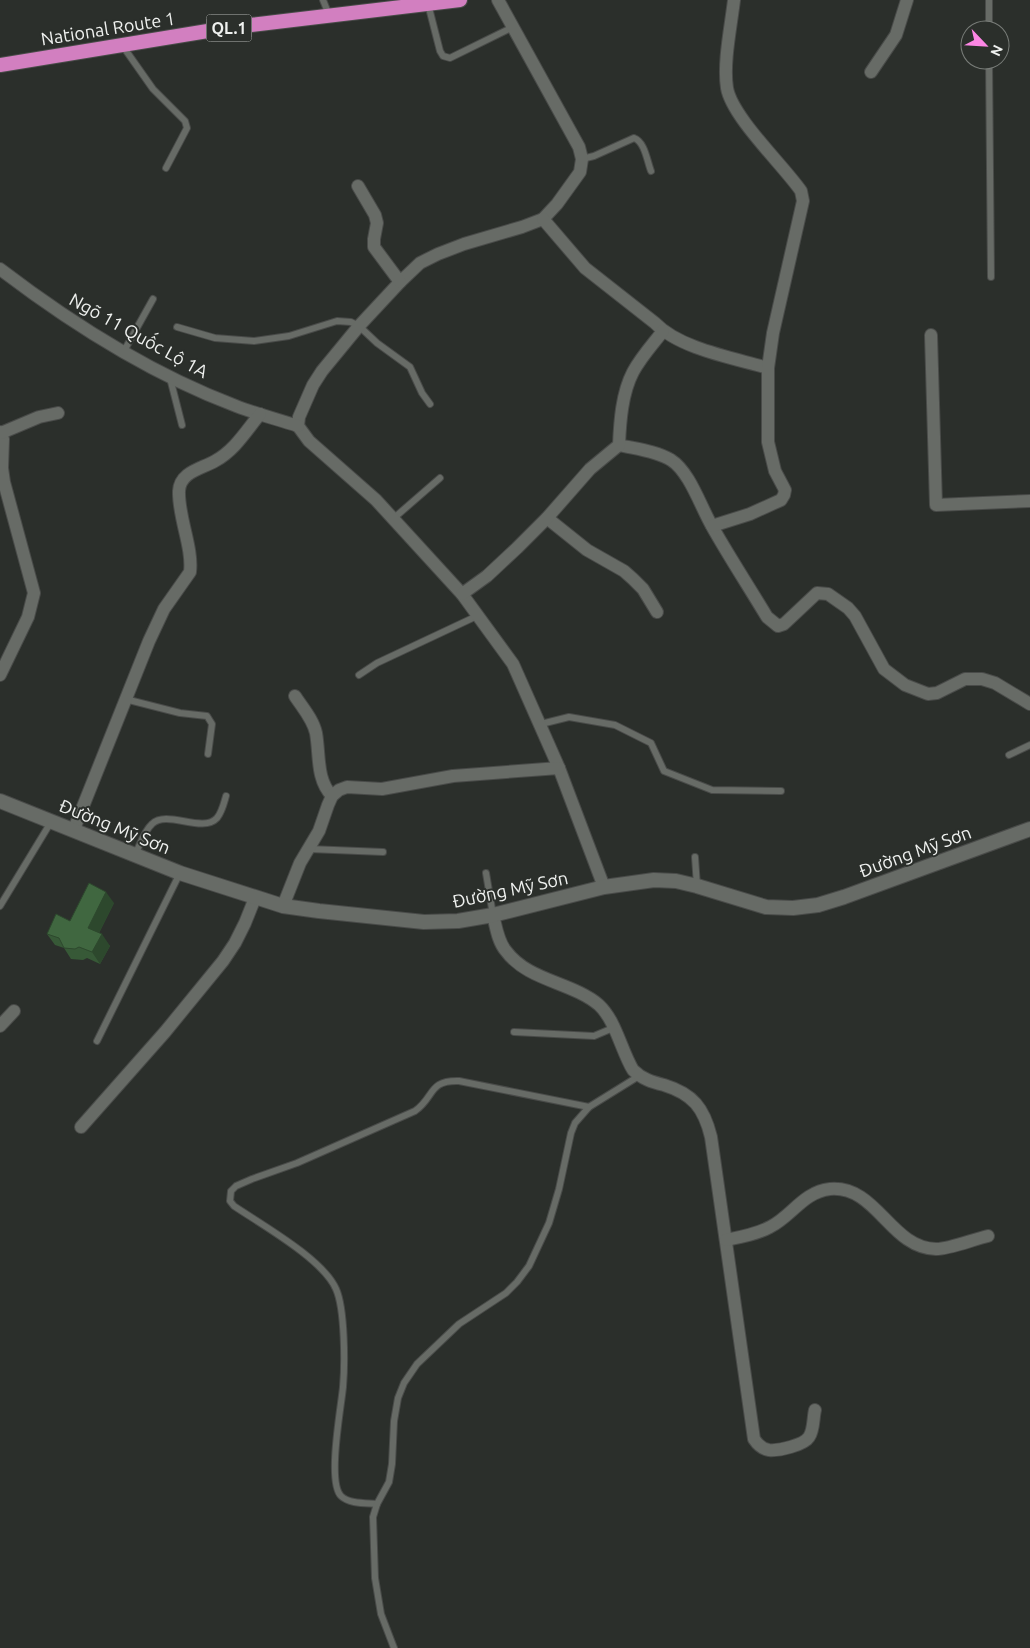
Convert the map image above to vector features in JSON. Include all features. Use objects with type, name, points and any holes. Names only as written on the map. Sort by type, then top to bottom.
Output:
[{"type":"highway","name":"National Route 1","points":[[0,65],[226,28],[460,0]]},
{"type":"street","points":[[498,0],[579,147],[582,159],[580,172],[543,219],[464,244],[420,263],[359,326],[312,384],[299,417],[298,426],[309,441],[363,487],[394,518],[462,594],[513,664],[560,768],[604,888]]},
{"type":"street","points":[[712,526],[750,514],[781,500],[784,495],[785,490],[776,472],[768,442],[768,368],[773,333],[802,201],[802,191],[745,122],[732,103],[727,90],[726,76],[734,0]]},
{"type":"street","points":[[871,72],[896,35],[907,0]]},
{"type":"street","points":[[358,186],[377,223],[374,247],[400,282]]},
{"type":"street","points":[[543,219],[585,268],[663,331],[686,344],[768,368]]},
{"type":"street","name":"Ngõ 11 Quốc Lộ 1A","points":[[1,272],[93,334],[170,377],[236,406],[298,426]]},
{"type":"street","points":[[462,594],[487,576],[548,518],[590,469],[619,445],[624,402],[633,372],[663,331]]},
{"type":"street","points":[[931,335],[936,505],[1030,501]]},
{"type":"street","points":[[0,675],[4,655],[28,617],[34,593],[4,482],[2,468],[3,439],[1,432],[39,417],[58,412]]},
{"type":"street","points":[[74,829],[125,699],[164,609],[190,572],[191,564],[179,492],[184,478],[188,473],[226,454],[235,446],[260,414]]},
{"type":"street","points":[[619,445],[660,455],[671,460],[679,467],[767,617],[778,626],[784,624],[817,593],[828,594],[840,601],[855,616],[884,669],[905,685],[928,694],[937,692],[965,679],[982,679],[995,683],[1030,704]]},
{"type":"street","points":[[548,518],[582,546],[624,571],[643,589],[658,612]]},
{"type":"street","points":[[294,696],[313,723],[316,732],[321,779],[325,789],[332,796]]},
{"type":"street","points":[[282,906],[291,884],[319,831],[332,796],[340,790],[347,787],[382,789],[453,776],[560,768]]},
{"type":"street","name":"Đường Mỹ Sơn","points":[[0,801],[180,873],[282,906],[424,922],[458,921],[493,915],[604,888],[654,880],[676,881],[766,906],[793,908],[818,905],[1030,828]]},
{"type":"street","points":[[81,1127],[165,1032],[223,961],[235,943],[255,898]]},
{"type":"street","points":[[493,915],[500,941],[511,957],[532,972],[593,1000],[606,1014],[628,1062],[639,1076],[684,1092],[693,1100],[708,1124],[711,1137],[754,1439],[762,1448],[770,1450],[803,1443],[811,1434],[814,1410]]},
{"type":"street","points":[[0,1026],[14,1011]]},
{"type":"street","points":[[726,1240],[768,1228],[790,1213],[809,1196],[831,1189],[843,1190],[869,1203],[892,1227],[912,1243],[921,1247],[939,1249],[988,1236]]},
{"type":"lane","points":[[323,0],[329,15]]},
{"type":"lane","points":[[988,0],[989,20]]},
{"type":"lane","points":[[428,4],[440,51],[443,56],[450,58],[514,27]]},
{"type":"lane","points":[[121,44],[153,89],[185,121],[187,128],[166,168]]},
{"type":"lane","points":[[989,70],[991,278]]},
{"type":"lane","points":[[582,159],[594,156],[634,138],[642,145],[650,171]]},
{"type":"lane","points":[[124,351],[153,300]]},
{"type":"lane","points":[[177,327],[215,338],[254,341],[289,336],[336,321],[352,322],[410,367],[422,393],[430,404]]},
{"type":"lane","points":[[170,377],[182,425]]},
{"type":"lane","points":[[394,518],[440,478]]},
{"type":"lane","points":[[359,675],[377,663],[477,616]]},
{"type":"lane","points":[[125,699],[180,713],[207,716],[212,724],[208,754]]},
{"type":"lane","points":[[541,724],[569,717],[615,725],[651,743],[664,771],[712,790],[781,791]]},
{"type":"lane","points":[[1009,755],[1030,745]]},
{"type":"lane","points":[[135,855],[148,830],[157,820],[164,819],[206,824],[216,818],[226,796]]},
{"type":"lane","points":[[0,906],[52,821]]},
{"type":"lane","points":[[309,849],[383,852]]},
{"type":"lane","points":[[695,857],[697,886]]},
{"type":"lane","points":[[96,1040],[180,873]]},
{"type":"lane","points":[[486,873],[493,915]]},
{"type":"lane","points":[[514,1032],[594,1036],[614,1028]]},
{"type":"lane","points":[[394,1648],[382,1614],[375,1578],[373,1517],[377,1504],[389,1482],[392,1464],[394,1421],[398,1398],[404,1382],[417,1364],[459,1324],[506,1293],[517,1282],[529,1266],[549,1223],[575,1123],[589,1106],[639,1076]]},
{"type":"lane","points":[[377,1504],[348,1500],[341,1496],[337,1490],[335,1451],[343,1385],[343,1354],[341,1305],[336,1289],[326,1272],[304,1254],[274,1231],[234,1206],[230,1201],[231,1191],[236,1186],[252,1179],[297,1163],[416,1112],[422,1107],[433,1089],[440,1083],[447,1081],[589,1106]]},
{"type":"building","points":[[89,883],[106,892],[88,928],[102,934],[92,952],[79,947],[75,949],[64,948],[59,938],[47,934],[56,914],[70,921]]}]
